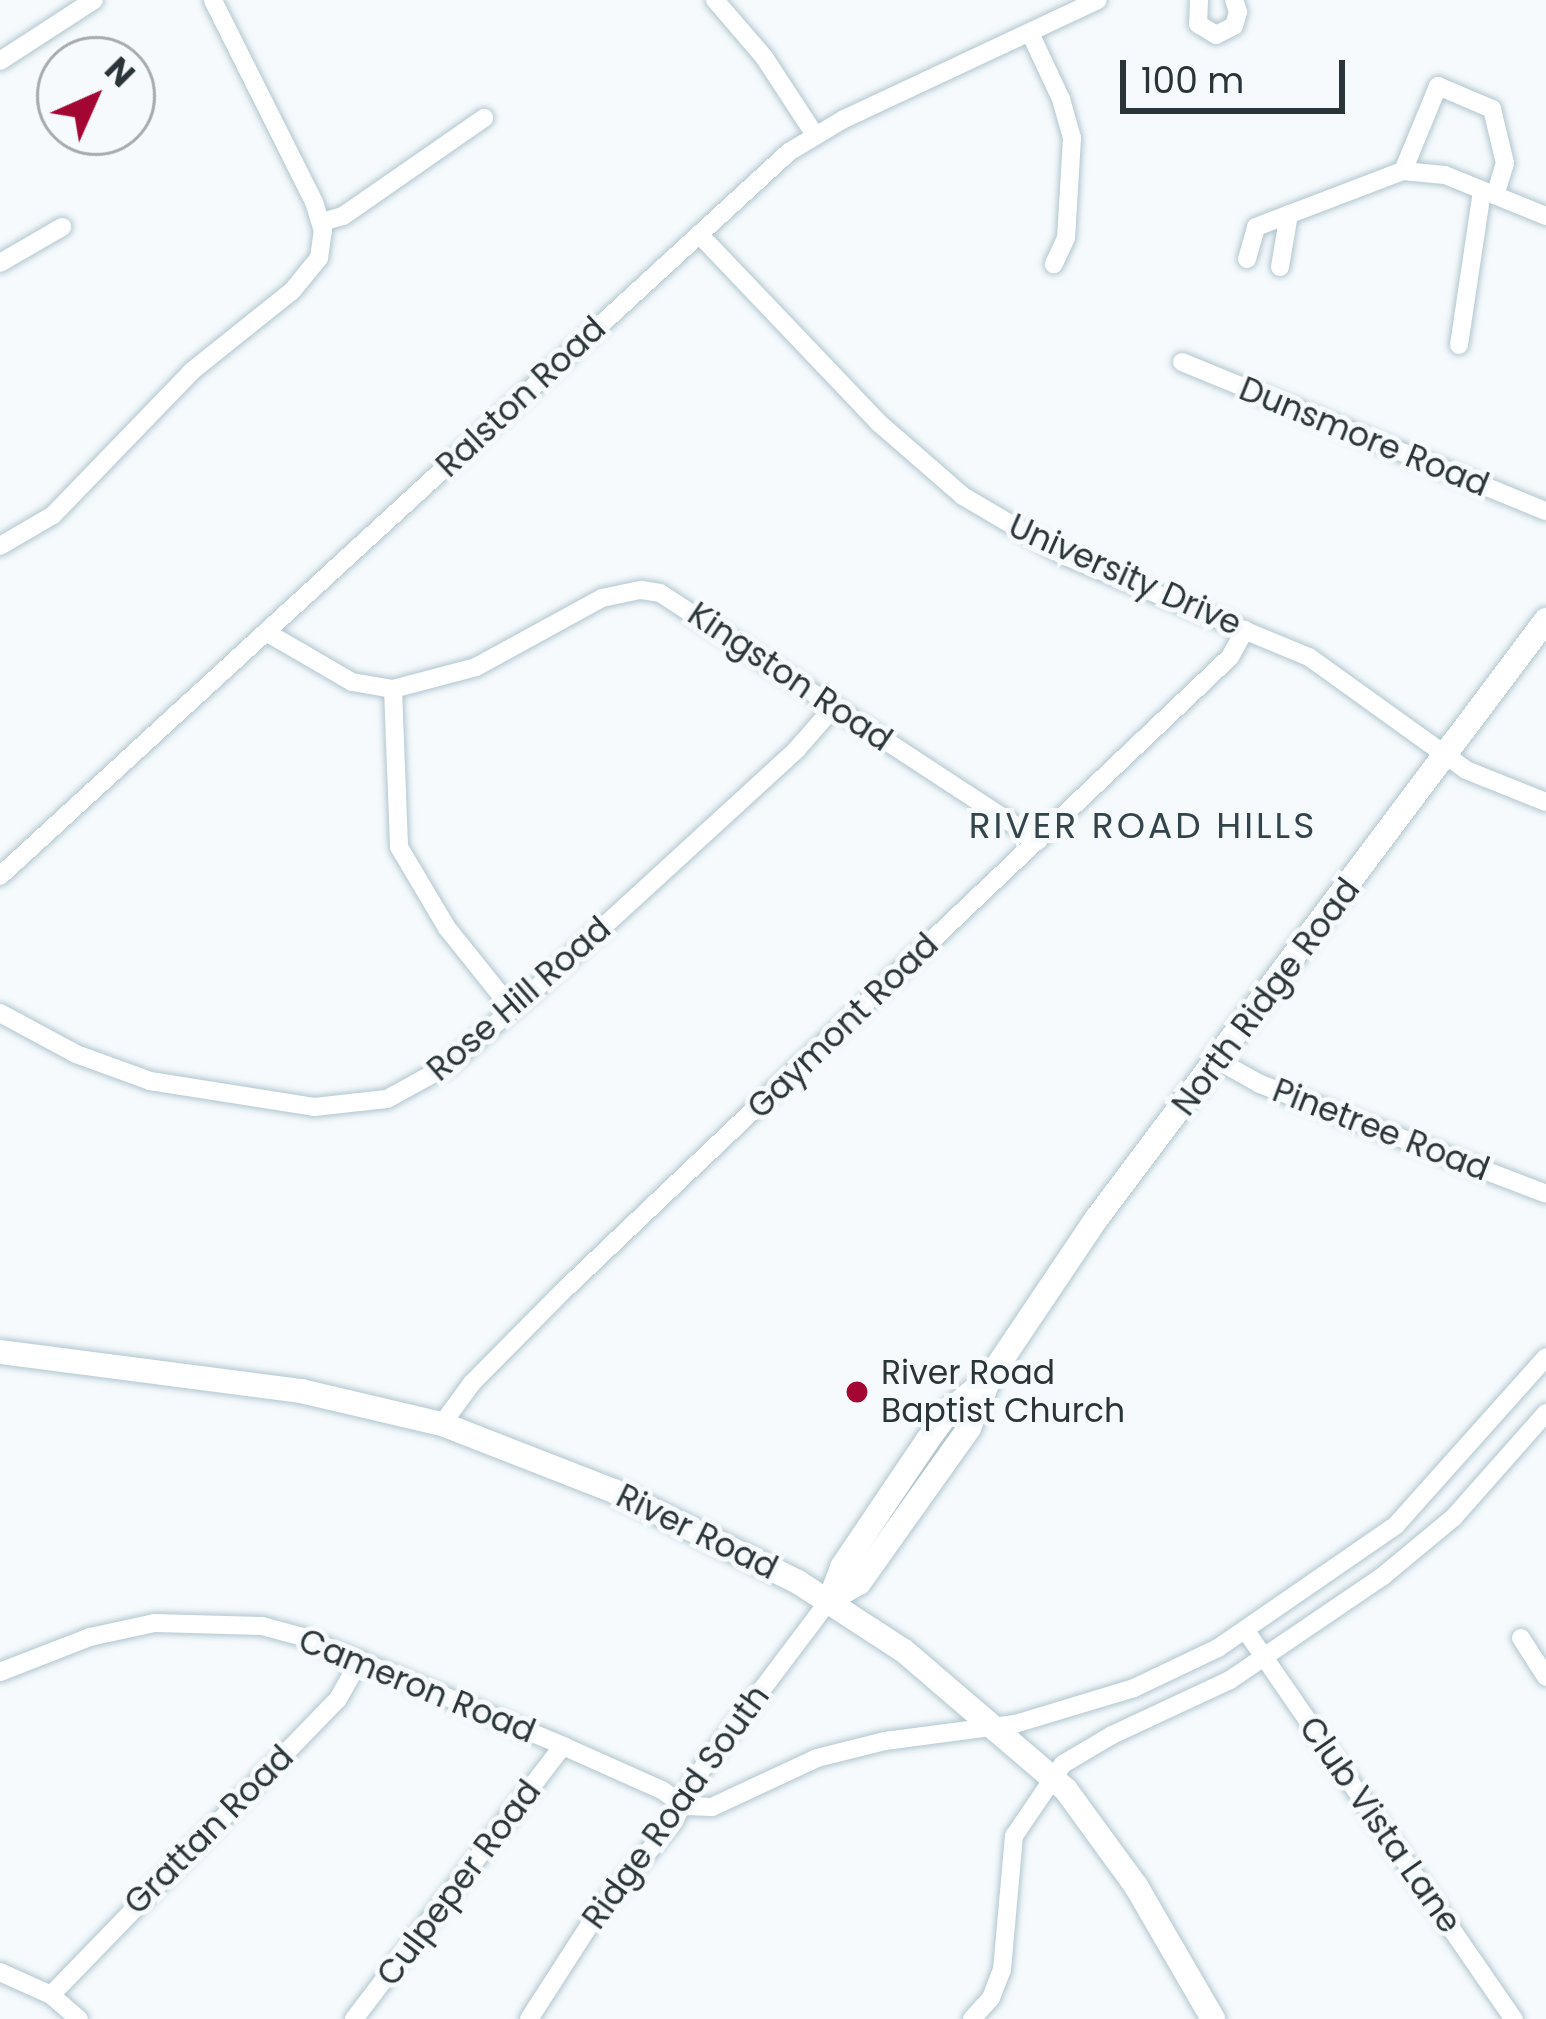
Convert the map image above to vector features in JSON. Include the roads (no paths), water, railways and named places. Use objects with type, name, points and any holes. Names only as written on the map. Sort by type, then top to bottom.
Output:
[{"type":"main road","name":"North Ridge Road","points":[[830,1599],[842,1567],[947,1413],[990,1377],[1097,1219],[1546,620]]},
{"type":"main road","name":"River Road","points":[[0,1352],[301,1391],[442,1424],[614,1491],[830,1599],[996,1727],[1051,1778],[1111,1848],[1213,2019]]},
{"type":"street","points":[[0,61],[69,8],[94,0]]},
{"type":"street","points":[[0,546],[53,515],[192,371],[302,281],[319,258],[322,222],[213,0]]},
{"type":"street","points":[[715,0],[764,57],[815,135]]},
{"type":"street","name":"Ralston Road","points":[[0,875],[762,174],[815,135],[1098,0]]},
{"type":"street","points":[[1198,0],[1198,24],[1216,35],[1234,26],[1238,2]]},
{"type":"street","points":[[1030,35],[1061,99],[1072,138],[1066,238],[1054,264]]},
{"type":"street","points":[[1402,170],[1438,86],[1492,109],[1505,163],[1489,193],[1460,346]]},
{"type":"street","points":[[322,222],[343,216],[484,118]]},
{"type":"street","points":[[1247,259],[1256,227],[1402,170],[1445,175],[1546,216]]},
{"type":"street","points":[[1280,267],[1289,214]]},
{"type":"street","points":[[0,263],[62,227]]},
{"type":"street","name":"University Drive","points":[[699,234],[879,423],[943,482],[1065,556],[1323,665],[1466,770],[1546,802]]},
{"type":"street","name":"Dunsmore Road","points":[[1182,362],[1546,511]]},
{"type":"street","name":"Kingston Road","points":[[393,689],[476,667],[602,598],[641,590],[684,604],[833,708],[1038,840]]},
{"type":"street","name":"Gaymont Road","points":[[442,1424],[472,1383],[562,1292],[1230,657],[1245,630]]},
{"type":"street","points":[[266,632],[352,682],[393,689],[400,847],[445,925],[512,1009]]},
{"type":"street","name":"Rose Hill Road","points":[[0,1013],[125,1074],[197,1090],[337,1108],[387,1100],[420,1085],[512,1009],[796,748],[833,708]]},
{"type":"street","name":"Pinetree Road","points":[[1219,1061],[1260,1084],[1546,1194]]},
{"type":"street","points":[[684,1806],[712,1807],[789,1768],[838,1752],[996,1727],[1152,1681],[1246,1631],[1396,1525],[1546,1357]]},
{"type":"street","points":[[972,2019],[991,1998],[1002,1970],[1014,1836],[1051,1778],[1078,1753],[1263,1660],[1383,1576],[1454,1517],[1546,1412]]},
{"type":"street","name":"Ridge Road South","points":[[529,2019],[600,1909],[684,1806],[696,1778],[830,1599]]},
{"type":"street","name":"Cameron Road","points":[[0,1672],[90,1637],[190,1620],[262,1626],[360,1660],[563,1746],[662,1790],[684,1806]]},
{"type":"street","name":"Club Vista Lane","points":[[1246,1631],[1514,2019]]},
{"type":"street","points":[[1521,1638],[1546,1678]]},
{"type":"street","name":"Grattan Road","points":[[51,1995],[324,1714],[360,1660]]},
{"type":"street","name":"Culpeper Road","points":[[354,2019],[563,1746]]},
{"type":"street","points":[[0,1972],[51,1995],[79,2019]]},
{"type":"place","name":"River Road Baptist Church","points":[[857,1392]]},
{"type":"district","name":"RIVER ROAD HILLS","points":[[1143,826]]}]
